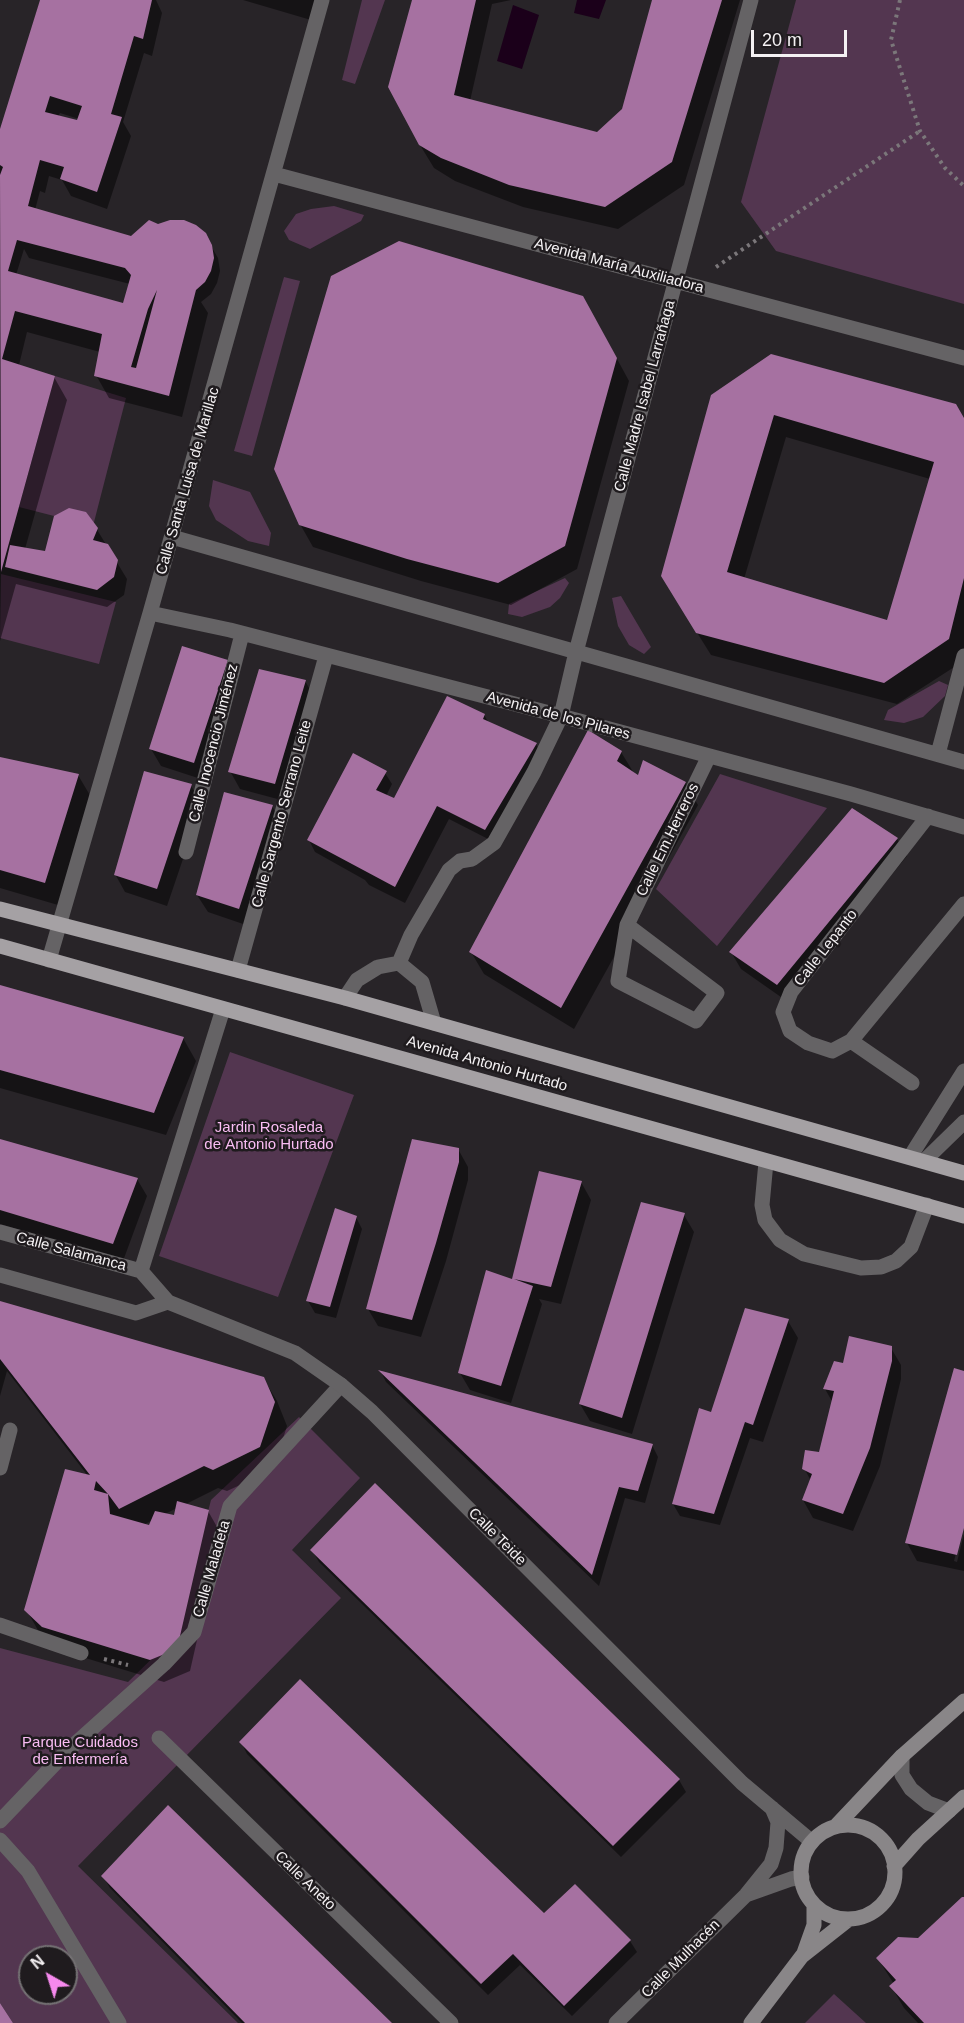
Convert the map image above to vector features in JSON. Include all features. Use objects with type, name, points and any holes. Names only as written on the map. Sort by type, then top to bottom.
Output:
[{"type":"main road","name":"Avenida Antonio Hurtado","points":[[0,909],[345,998],[964,1173]]},
{"type":"main road","name":"Avenida Antonio Hurtado","points":[[0,946],[964,1216]]},
{"type":"main road","points":[[836,1826],[902,1756],[964,1701]]},
{"type":"main road","points":[[894,1866],[918,1839],[964,1797]]},
{"type":"main road","points":[[853,1825],[868,1829],[881,1838],[890,1851],[894,1866],[894,1882],[888,1896],[878,1908],[864,1917],[849,1919],[834,1917],[820,1911],[808,1900],[802,1885],[803,1854],[811,1841],[823,1831],[836,1826],[853,1825]]},
{"type":"main road","points":[[802,1956],[814,1925],[813,1905]]},
{"type":"main road","points":[[751,2023],[802,1956],[849,1919]]},
{"type":"street","name":"Calle Santa Luisa de Marillac","points":[[49,960],[172,537],[322,0]]},
{"type":"street","name":"Calle Madre Isabel Larrañaga","points":[[399,963],[411,935],[449,870],[460,861],[472,859],[494,843],[534,772],[561,716],[576,652],[682,284],[750,0]]},
{"type":"street","name":"Avenida María Auxiliadora","points":[[274,174],[964,358]]},
{"type":"street","points":[[172,537],[964,761]]},
{"type":"street","name":"Avenida de los Pilares","points":[[150,613],[242,634],[561,716],[964,826]]},
{"type":"street","name":"Calle Inocencio Jiménez","points":[[186,852],[242,634]]},
{"type":"street","name":"Calle Sargento Serrano Leite","points":[[238,970],[326,656]]},
{"type":"street","points":[[938,754],[964,656]]},
{"type":"street","name":"Calle Em.Herreros","points":[[627,925],[717,993],[696,1022],[618,981],[627,925],[709,756]]},
{"type":"street","name":"Calle Lepanto","points":[[851,1041],[832,1051],[808,1043],[790,1031],[783,1012],[791,992],[928,816]]},
{"type":"street","points":[[912,1083],[851,1041],[964,904]]},
{"type":"street","points":[[345,998],[357,980],[366,974],[378,967],[399,963],[422,982],[434,1023]]},
{"type":"street","points":[[0,1275],[136,1313],[168,1302],[141,1271],[224,1009]]},
{"type":"street","points":[[917,1159],[964,1071]]},
{"type":"street","points":[[917,1159],[964,1122]]},
{"type":"street","points":[[765,1162],[762,1205],[765,1220],[780,1240],[804,1254],[861,1268],[881,1267],[896,1261],[911,1247],[927,1206]]},
{"type":"street","name":"Calle Salamanca","points":[[0,1232],[141,1271]]},
{"type":"street","name":"Calle Teide","points":[[168,1302],[296,1353],[341,1385],[372,1412],[742,1784],[811,1841]]},
{"type":"street","name":"Calle Maladeta","points":[[0,1821],[66,1752],[164,1664],[194,1632],[230,1506],[341,1385]]},
{"type":"street","points":[[0,1468],[9,1430]]},
{"type":"street","points":[[0,1625],[81,1653]]},
{"type":"street","name":"Calle Aneto","points":[[159,1738],[451,2023]]},
{"type":"street","points":[[902,1756],[902,1775],[911,1789],[928,1803],[949,1811]]},
{"type":"street","name":"Calle Mulhacén","points":[[616,2023],[746,1895],[771,1864],[776,1848],[778,1822],[772,1808]]},
{"type":"street","points":[[0,1840],[28,1871],[119,2023]]},
{"type":"street","name":"Calle Mulhacén","points":[[746,1895],[802,1877]]},
{"type":"path","points":[[900,0],[891,40],[920,131],[945,168],[964,186]]},
{"type":"path","points":[[682,284],[920,131]]},
{"type":"path","points":[[81,1653],[132,1666]]},
{"type":"green space","points":[[362,0],[385,0],[355,84],[342,80]]},
{"type":"green space","points":[[796,0],[964,0],[964,304],[776,251],[741,202]]},
{"type":"green space","points":[[334,206],[364,215],[361,221],[310,249],[289,240],[284,231],[296,214],[311,209]]},
{"type":"green space","points":[[284,277],[300,281],[252,456],[234,451]]},
{"type":"green space","points":[[55,376],[126,398],[93,526],[19,507]]},
{"type":"green space","points":[[213,480],[250,492],[271,533],[269,546],[248,541],[216,520],[209,506]]},
{"type":"green space","points":[[1,574],[116,602],[99,664],[0,638]]},
{"type":"green space","points":[[565,578],[569,583],[560,598],[550,607],[522,617],[508,614],[509,604]]},
{"type":"green space","points":[[621,596],[651,647],[644,654],[629,645],[618,626],[612,598]]},
{"type":"green space","points":[[939,681],[948,685],[945,696],[923,717],[904,723],[884,720],[888,710]]},
{"type":"green space","points":[[720,774],[827,808],[717,946],[656,889]]},
{"type":"green space","name":"Jardin Rosaleda de Antonio Hurtado","points":[[230,1052],[354,1095],[278,1297],[159,1256]]},
{"type":"green space","name":"Parque Cuidados de Enfermería","points":[[299,1417],[360,1478],[292,1550],[341,1598],[78,1866],[238,2023],[13,2023],[0,2003],[0,1648],[128,1682],[176,1635],[211,1500]]},
{"type":"green space","points":[[834,1994],[866,2023],[805,2023]]},
{"type":"shaded area","points":[[577,0],[606,0],[599,19],[574,13]]},
{"type":"shaded area","points":[[513,5],[539,15],[522,69],[497,61]]},
{"type":"building","points":[[40,0],[152,0],[143,39],[134,36],[111,114],[122,117],[97,192],[60,179],[64,167],[40,160],[28,206],[131,236],[149,220],[158,224],[170,220],[184,220],[196,225],[206,233],[212,245],[214,258],[205,282],[196,290],[169,396],[94,376],[102,334],[15,311],[2,359],[55,376],[1,572],[0,175],[3,167],[0,165],[0,129]],"holes":[[[50,96],[82,106],[77,120],[45,112]],[[17,240],[125,268],[131,275],[123,303],[8,271]],[[157,290],[136,368],[131,367],[148,309]]]},
{"type":"building","points":[[412,0],[476,0],[454,95],[597,132],[622,109],[652,0],[722,0],[672,162],[605,207],[509,185],[441,158],[419,145],[388,87]]},
{"type":"building","points":[[399,241],[583,296],[617,358],[565,546],[498,583],[407,559],[299,525],[274,469],[331,276]]},
{"type":"building","points":[[771,354],[956,404],[964,418],[964,578],[949,639],[884,683],[696,633],[661,576],[711,395]],"holes":[[[774,415],[934,462],[887,620],[727,572]]]},
{"type":"building","points":[[69,508],[86,512],[98,528],[93,540],[108,544],[118,560],[114,577],[97,590],[5,567],[10,545],[45,551],[54,516]]},
{"type":"building","points":[[182,646],[228,660],[194,763],[149,749]]},
{"type":"building","points":[[259,669],[306,680],[275,784],[228,772]]},
{"type":"building","points":[[447,696],[485,714],[483,719],[537,743],[485,830],[437,806],[395,887],[307,840],[353,753],[387,771],[376,790],[394,798]]},
{"type":"building","points":[[588,730],[622,751],[617,761],[638,775],[643,760],[686,782],[561,1008],[469,952]]},
{"type":"building","points":[[0,757],[79,774],[45,883],[0,870]]},
{"type":"building","points":[[144,771],[192,784],[157,889],[114,875]]},
{"type":"building","points":[[224,792],[273,805],[239,909],[196,895]]},
{"type":"building","points":[[852,808],[898,838],[777,985],[729,952]]},
{"type":"building","points":[[0,985],[184,1037],[154,1113],[0,1070]]},
{"type":"building","points":[[0,1139],[138,1178],[113,1244],[0,1210]]},
{"type":"building","points":[[412,1139],[459,1148],[459,1162],[412,1320],[366,1309]]},
{"type":"building","points":[[539,1171],[582,1181],[551,1287],[514,1279],[533,1286],[501,1386],[458,1373],[486,1270],[512,1279]]},
{"type":"building","points":[[641,1202],[685,1213],[622,1418],[579,1404]]},
{"type":"building","points":[[335,1208],[357,1216],[330,1307],[306,1301]]},
{"type":"building","points":[[0,1301],[264,1377],[275,1402],[260,1447],[213,1470],[204,1466],[119,1509],[108,1494],[110,1514],[149,1525],[155,1511],[174,1515],[177,1501],[209,1510],[177,1649],[150,1660],[42,1627],[24,1610],[65,1469],[90,1475],[0,1359]],"holes":[[[96,1481],[108,1494],[94,1490]]]},
{"type":"building","points":[[745,1308],[789,1319],[753,1425],[745,1422],[714,1514],[672,1504],[699,1408],[711,1412]]},
{"type":"building","points":[[849,1336],[892,1346],[892,1361],[870,1448],[843,1514],[802,1500],[812,1474],[802,1469],[805,1450],[819,1452],[834,1391],[823,1389],[834,1361],[843,1363]]},
{"type":"building","points":[[954,1368],[964,1371],[964,1528],[957,1555],[905,1543]]},
{"type":"building","points":[[378,1370],[653,1444],[638,1491],[619,1487],[592,1575]]},
{"type":"building","points":[[375,1483],[680,1779],[613,1846],[310,1550]]},
{"type":"building","points":[[300,1679],[544,1913],[575,1884],[631,1940],[564,2006],[513,1954],[481,1984],[239,1742]]},
{"type":"building","points":[[168,1805],[392,2023],[245,2023],[101,1876]]},
{"type":"building","points":[[964,1897],[964,2023],[924,2023],[889,1986],[896,1980],[876,1958],[898,1937],[918,1938]]},
{"type":"building","points":[[0,2003],[13,2023],[0,2023]]}]
